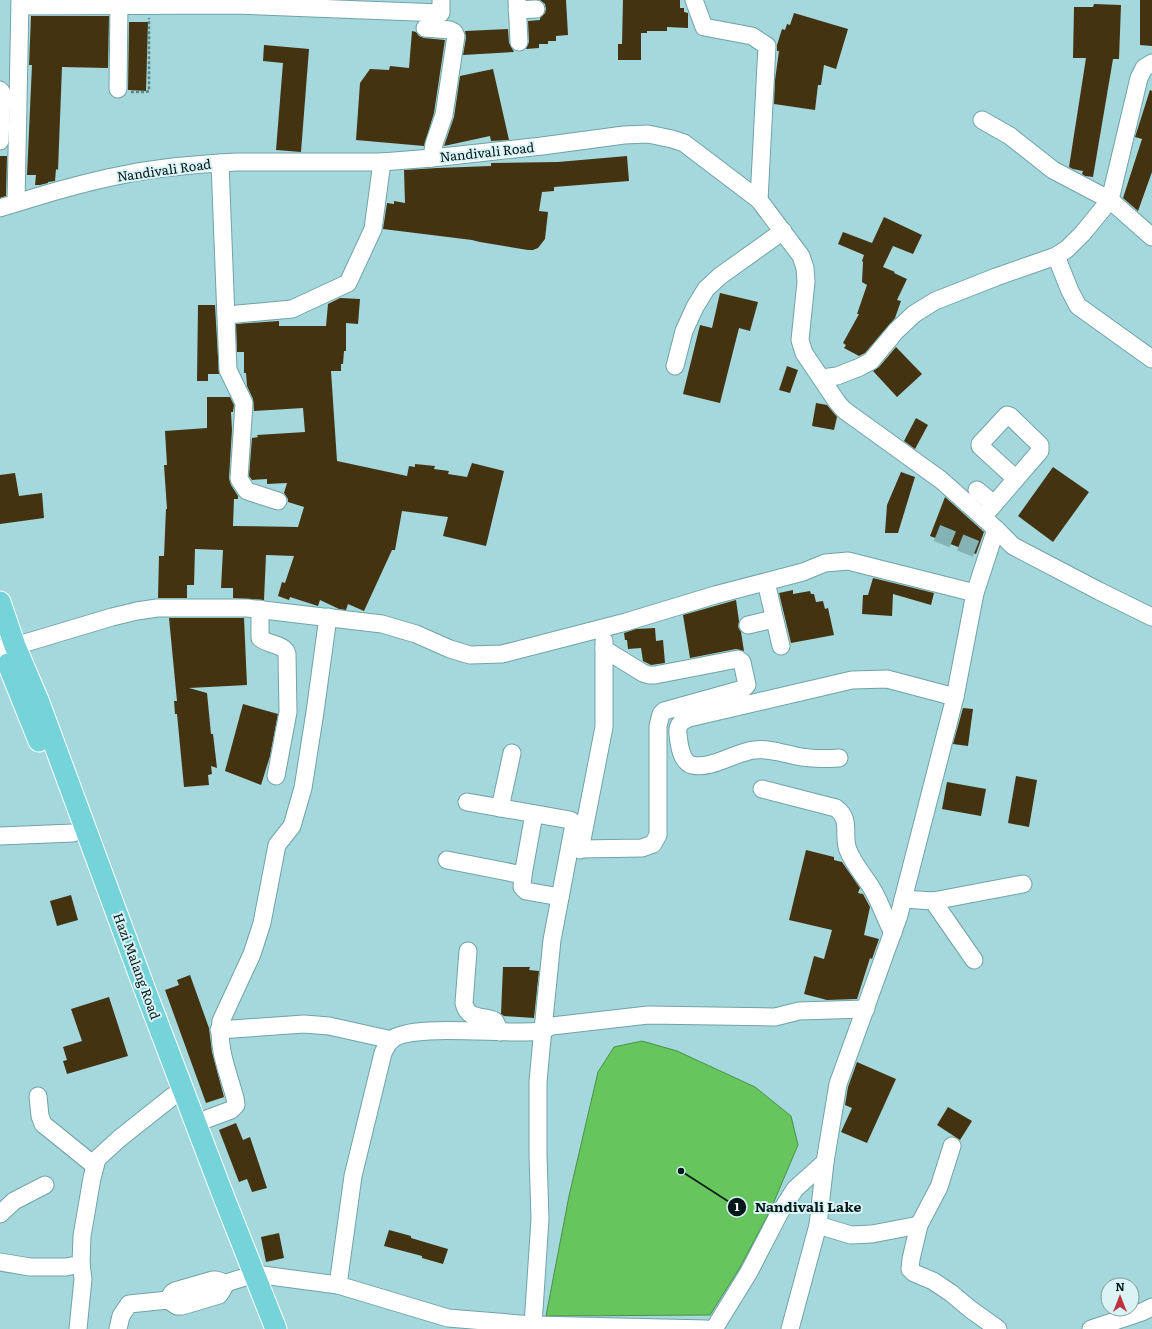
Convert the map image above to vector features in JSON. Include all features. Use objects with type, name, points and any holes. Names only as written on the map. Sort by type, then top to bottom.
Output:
[{"type":"main road","name":"Hazi Malang Road","points":[[0,602],[4,647],[164,1075],[179,1094],[196,1123],[241,1278],[276,1329]]},
{"type":"main road","name":"Hazi Malang Road","points":[[4,647],[38,700],[145,990],[241,1278],[261,1329]]},
{"type":"street","points":[[119,10],[235,5],[441,13],[441,0]]},
{"type":"street","points":[[694,0],[704,27],[752,36],[767,46],[759,200]]},
{"type":"street","points":[[16,203],[20,3],[79,3],[149,17]]},
{"type":"street","points":[[518,42],[517,5],[536,9]]},
{"type":"street","points":[[118,89],[119,10]]},
{"type":"street","points":[[425,28],[450,30],[454,32],[456,36],[444,115],[434,144],[432,158]]},
{"type":"street","points":[[822,378],[837,376],[860,368],[871,361],[896,331],[914,314],[935,301],[996,277],[1056,256],[1067,249],[1083,233],[1110,200],[1139,78],[1144,68],[1152,63]]},
{"type":"street","points":[[0,90],[2,93],[0,141]]},
{"type":"street","points":[[982,120],[1010,136],[1053,170],[1110,200],[1152,237]]},
{"type":"street","name":"Nandivali Road","points":[[0,208],[96,181],[127,174],[220,163],[382,162],[542,146],[624,135],[648,134],[684,143],[759,200],[801,256],[805,268],[806,282],[800,340],[804,353],[844,410],[941,480],[1013,546],[1152,617]]},
{"type":"street","points":[[0,148],[17,148]]},
{"type":"street","points":[[226,315],[292,310],[348,282],[372,229],[382,162]]},
{"type":"street","points":[[220,163],[228,370],[244,403],[239,479],[248,491],[278,501]]},
{"type":"street","points":[[675,366],[684,331],[695,307],[706,289],[720,276],[783,231]]},
{"type":"street","points":[[1056,256],[1070,291],[1078,306],[1152,359]]},
{"type":"street","points":[[983,517],[1016,479]]},
{"type":"street","points":[[977,490],[994,504]]},
{"type":"street","points":[[790,1329],[818,1225],[825,1162],[838,1084],[893,933],[903,899],[955,696],[983,552],[996,529]]},
{"type":"street","points":[[4,647],[137,611],[157,608],[247,608],[382,624],[416,634],[450,649],[470,655],[502,654],[626,622],[715,595],[803,572],[825,563],[848,562],[975,593]]},
{"type":"street","points":[[766,582],[780,646]]},
{"type":"street","points":[[260,609],[260,638],[264,642],[283,648],[286,650],[287,654],[288,712],[276,776]]},
{"type":"street","points":[[196,1123],[231,1110],[236,1105],[220,1045],[221,1021],[252,954],[262,923],[277,845],[292,826],[303,788],[316,712],[328,617]]},
{"type":"street","points":[[748,624],[774,619]]},
{"type":"street","points":[[533,1325],[540,1219],[538,1082],[565,919],[581,849],[604,727],[604,627]]},
{"type":"street","points":[[581,849],[642,848],[653,844],[658,835],[658,726],[661,714],[664,711],[743,689],[747,686],[742,662],[738,659],[649,675],[643,673],[604,649]]},
{"type":"street","points":[[839,758],[814,759],[769,750],[752,750],[701,766],[691,765],[683,759],[678,728],[683,720],[689,718],[852,680],[887,679],[955,696]]},
{"type":"street","points":[[500,808],[512,753]]},
{"type":"street","points":[[762,789],[836,808],[841,812],[846,820],[848,849],[874,892],[893,933]]},
{"type":"street","points":[[467,802],[570,820],[574,824],[552,940],[548,1028]]},
{"type":"street","points":[[534,814],[521,883],[522,887],[524,890],[560,897]]},
{"type":"street","points":[[0,836],[73,833]]},
{"type":"street","points":[[447,860],[523,875]]},
{"type":"street","points":[[903,899],[933,901],[1022,884]]},
{"type":"street","points":[[933,901],[974,960]]},
{"type":"street","points":[[468,952],[464,1003],[466,1008],[472,1014],[495,1021],[500,1032]]},
{"type":"street","points":[[338,1285],[353,1176],[383,1053],[392,1040],[408,1033],[423,1031],[500,1032],[548,1028],[648,1015],[775,1017],[799,1011],[866,1009]]},
{"type":"street","points":[[220,1030],[304,1024],[329,1026],[392,1040]]},
{"type":"street","points":[[78,1329],[83,1279],[81,1264],[82,1236],[92,1178],[97,1159],[120,1138],[179,1094]]},
{"type":"street","points":[[38,1096],[40,1116],[43,1124],[95,1166]]},
{"type":"street","points":[[952,1146],[939,1187],[919,1225],[910,1269],[914,1273],[933,1281],[951,1293],[998,1329]]},
{"type":"street","points":[[714,1329],[749,1272],[779,1214],[795,1189],[825,1162]]},
{"type":"street","points":[[0,1214],[14,1201],[45,1185]]},
{"type":"street","points":[[818,1225],[851,1235],[872,1234],[919,1225]]},
{"type":"street","points":[[0,1262],[30,1267],[81,1264]]},
{"type":"street","points":[[118,1329],[121,1316],[129,1304],[168,1300],[172,1293],[176,1291],[213,1280],[241,1278],[338,1285],[448,1318],[533,1325],[601,1328],[707,1329]]},
{"type":"street","points":[[1091,1329],[1152,1308]]},
{"type":"path","points":[[118,89],[121,92],[149,91],[149,17]]},
{"type":"shaded area","points":[[642,1041],[677,1051],[755,1087],[791,1116],[798,1145],[770,1211],[739,1269],[710,1315],[546,1316],[569,1196],[598,1072],[614,1047]]},
{"type":"building","points":[[540,0],[566,0],[568,35],[556,36],[556,41],[548,41],[548,44],[539,44],[539,48],[526,49],[529,42],[528,21],[540,20],[545,13],[545,4]]},
{"type":"building","points":[[623,0],[680,0],[680,8],[684,8],[684,12],[688,13],[688,28],[667,27],[667,31],[647,31],[647,33],[641,33],[641,60],[618,60],[618,44],[622,44]]},
{"type":"building","points":[[1140,0],[1152,0],[1152,46],[1140,45]]},
{"type":"building","points":[[1094,4],[1121,5],[1119,59],[1113,59],[1093,177],[1085,176],[1082,174],[1083,171],[1069,167],[1086,58],[1073,58],[1074,7],[1093,7]]},
{"type":"building","points":[[794,13],[848,29],[836,69],[824,65],[821,85],[818,85],[815,110],[774,104],[775,80],[779,51],[777,51],[777,45],[782,29],[785,30],[787,24],[790,25]]},
{"type":"building","points":[[31,16],[109,16],[108,68],[62,67],[58,170],[56,169],[55,181],[40,185],[35,185],[36,175],[27,175],[32,65],[29,65]]},
{"type":"building","points":[[129,22],[148,22],[146,91],[128,90]]},
{"type":"building","points":[[508,29],[509,43],[514,52],[463,55],[466,38],[465,31]]},
{"type":"building","points":[[412,31],[424,38],[445,40],[434,113],[424,146],[356,140],[360,83],[370,69],[389,70],[390,66],[409,68]]},
{"type":"building","points":[[264,45],[309,49],[301,152],[276,150],[283,63],[263,61]]},
{"type":"building","points":[[493,69],[509,140],[491,141],[490,136],[444,146],[454,117],[460,76]]},
{"type":"building","points":[[1150,90],[1152,91],[1152,172],[1138,211],[1123,198],[1142,139],[1135,137]]},
{"type":"building","points":[[0,156],[7,156],[6,196],[0,198]]},
{"type":"building","points":[[627,156],[629,181],[554,187],[554,191],[542,192],[539,211],[548,212],[545,239],[538,248],[533,250],[472,240],[383,229],[387,203],[394,204],[394,201],[405,203],[404,170],[491,166],[491,163],[558,162]]},
{"type":"building","points":[[884,217],[922,235],[913,254],[893,246],[883,267],[907,279],[897,300],[901,301],[895,318],[865,353],[859,356],[844,348],[846,345],[843,343],[859,314],[857,314],[867,285],[862,282],[862,261],[864,255],[838,244],[843,232],[872,243]]},
{"type":"building","points":[[720,293],[758,302],[750,331],[739,328],[720,403],[683,394],[700,325],[712,328]]},
{"type":"building","points":[[340,298],[360,299],[358,324],[346,323],[346,351],[344,351],[341,371],[331,371],[337,461],[407,476],[409,466],[415,467],[415,464],[435,466],[434,469],[449,471],[448,474],[467,477],[472,463],[504,471],[486,546],[443,536],[448,517],[402,511],[395,550],[392,550],[364,611],[348,604],[346,610],[339,609],[320,600],[318,606],[290,597],[289,600],[278,596],[282,582],[285,583],[294,556],[266,555],[264,600],[233,598],[233,588],[221,588],[223,550],[195,549],[194,585],[187,585],[187,598],[158,598],[159,556],[164,556],[167,509],[164,465],[167,465],[165,431],[207,428],[207,397],[230,397],[234,405],[233,412],[231,412],[232,430],[229,478],[238,499],[234,499],[233,526],[298,527],[304,507],[288,502],[288,499],[284,493],[287,483],[267,484],[267,479],[252,480],[249,476],[252,438],[258,437],[257,435],[305,432],[303,408],[254,411],[253,399],[247,386],[246,373],[244,373],[244,352],[237,352],[236,324],[279,321],[279,326],[326,326],[328,304]]},
{"type":"building","points":[[198,305],[215,305],[219,374],[208,374],[208,381],[197,381]]},
{"type":"building","points":[[896,347],[922,374],[897,397],[873,371],[879,367]]},
{"type":"building","points":[[787,366],[798,370],[790,393],[779,390]]},
{"type":"building","points":[[816,403],[827,405],[837,417],[834,430],[812,426]]},
{"type":"building","points":[[916,418],[928,425],[915,449],[904,441]]},
{"type":"building","points":[[1053,467],[1089,492],[1053,542],[1018,516]]},
{"type":"building","points":[[901,472],[915,477],[898,533],[885,533],[887,505]]},
{"type":"building","points":[[15,473],[19,496],[42,493],[44,518],[0,524],[0,475]]},
{"type":"building","points":[[945,497],[984,532],[976,554],[930,536]]},
{"type":"building","points":[[873,578],[934,593],[931,605],[893,594],[892,616],[862,614],[863,595],[868,595]]},
{"type":"building","points":[[793,590],[793,594],[810,591],[811,594],[814,594],[816,602],[823,601],[825,609],[828,608],[834,635],[791,643],[779,593]]},
{"type":"building","points":[[736,600],[739,621],[738,627],[741,632],[744,651],[736,649],[690,658],[683,615]]},
{"type":"building","points":[[169,618],[244,618],[247,685],[189,688],[207,693],[211,734],[213,734],[217,768],[211,766],[212,774],[208,775],[209,785],[184,787],[177,714],[175,714],[174,701],[177,701]]},
{"type":"building","points":[[655,628],[656,641],[663,640],[665,663],[651,665],[643,661],[641,648],[628,649],[627,640],[625,640],[624,633],[636,629]]},
{"type":"building","points":[[243,704],[278,714],[270,756],[261,785],[225,771]]},
{"type":"building","points":[[963,708],[973,709],[968,746],[953,744]]},
{"type":"building","points":[[1016,776],[1037,780],[1029,827],[1008,823]]},
{"type":"building","points":[[947,782],[986,789],[981,816],[942,809]]},
{"type":"building","points":[[806,850],[834,857],[834,860],[842,862],[860,888],[858,893],[863,894],[870,907],[864,935],[879,939],[872,959],[870,958],[857,999],[827,1000],[804,994],[814,956],[824,959],[832,930],[789,920]]},
{"type":"building","points":[[71,895],[78,920],[57,926],[50,901]]},
{"type":"building","points":[[503,967],[530,967],[529,970],[539,971],[534,1018],[504,1016],[501,1014]]},
{"type":"building","points":[[190,975],[209,1028],[212,1052],[224,1097],[206,1103],[165,990],[179,985],[177,980]]},
{"type":"building","points":[[109,997],[128,1056],[67,1074],[63,1061],[67,1060],[63,1047],[82,1041],[71,1009]]},
{"type":"building","points":[[857,1062],[896,1079],[867,1143],[841,1132],[852,1108],[845,1105],[848,1087]]},
{"type":"building","points":[[948,1107],[972,1121],[960,1140],[937,1125]]},
{"type":"building","points":[[236,1123],[243,1140],[250,1137],[267,1188],[252,1192],[247,1179],[239,1182],[219,1130]]},
{"type":"building","points":[[389,1230],[448,1249],[443,1264],[422,1258],[422,1256],[384,1246]]},
{"type":"building","points":[[279,1233],[284,1258],[266,1262],[261,1237]]},
{"type":"tunnel","points":[[937,533],[979,550]]},
{"type":"place","name":"Nandivali Lake","points":[[681,1171]]}]
